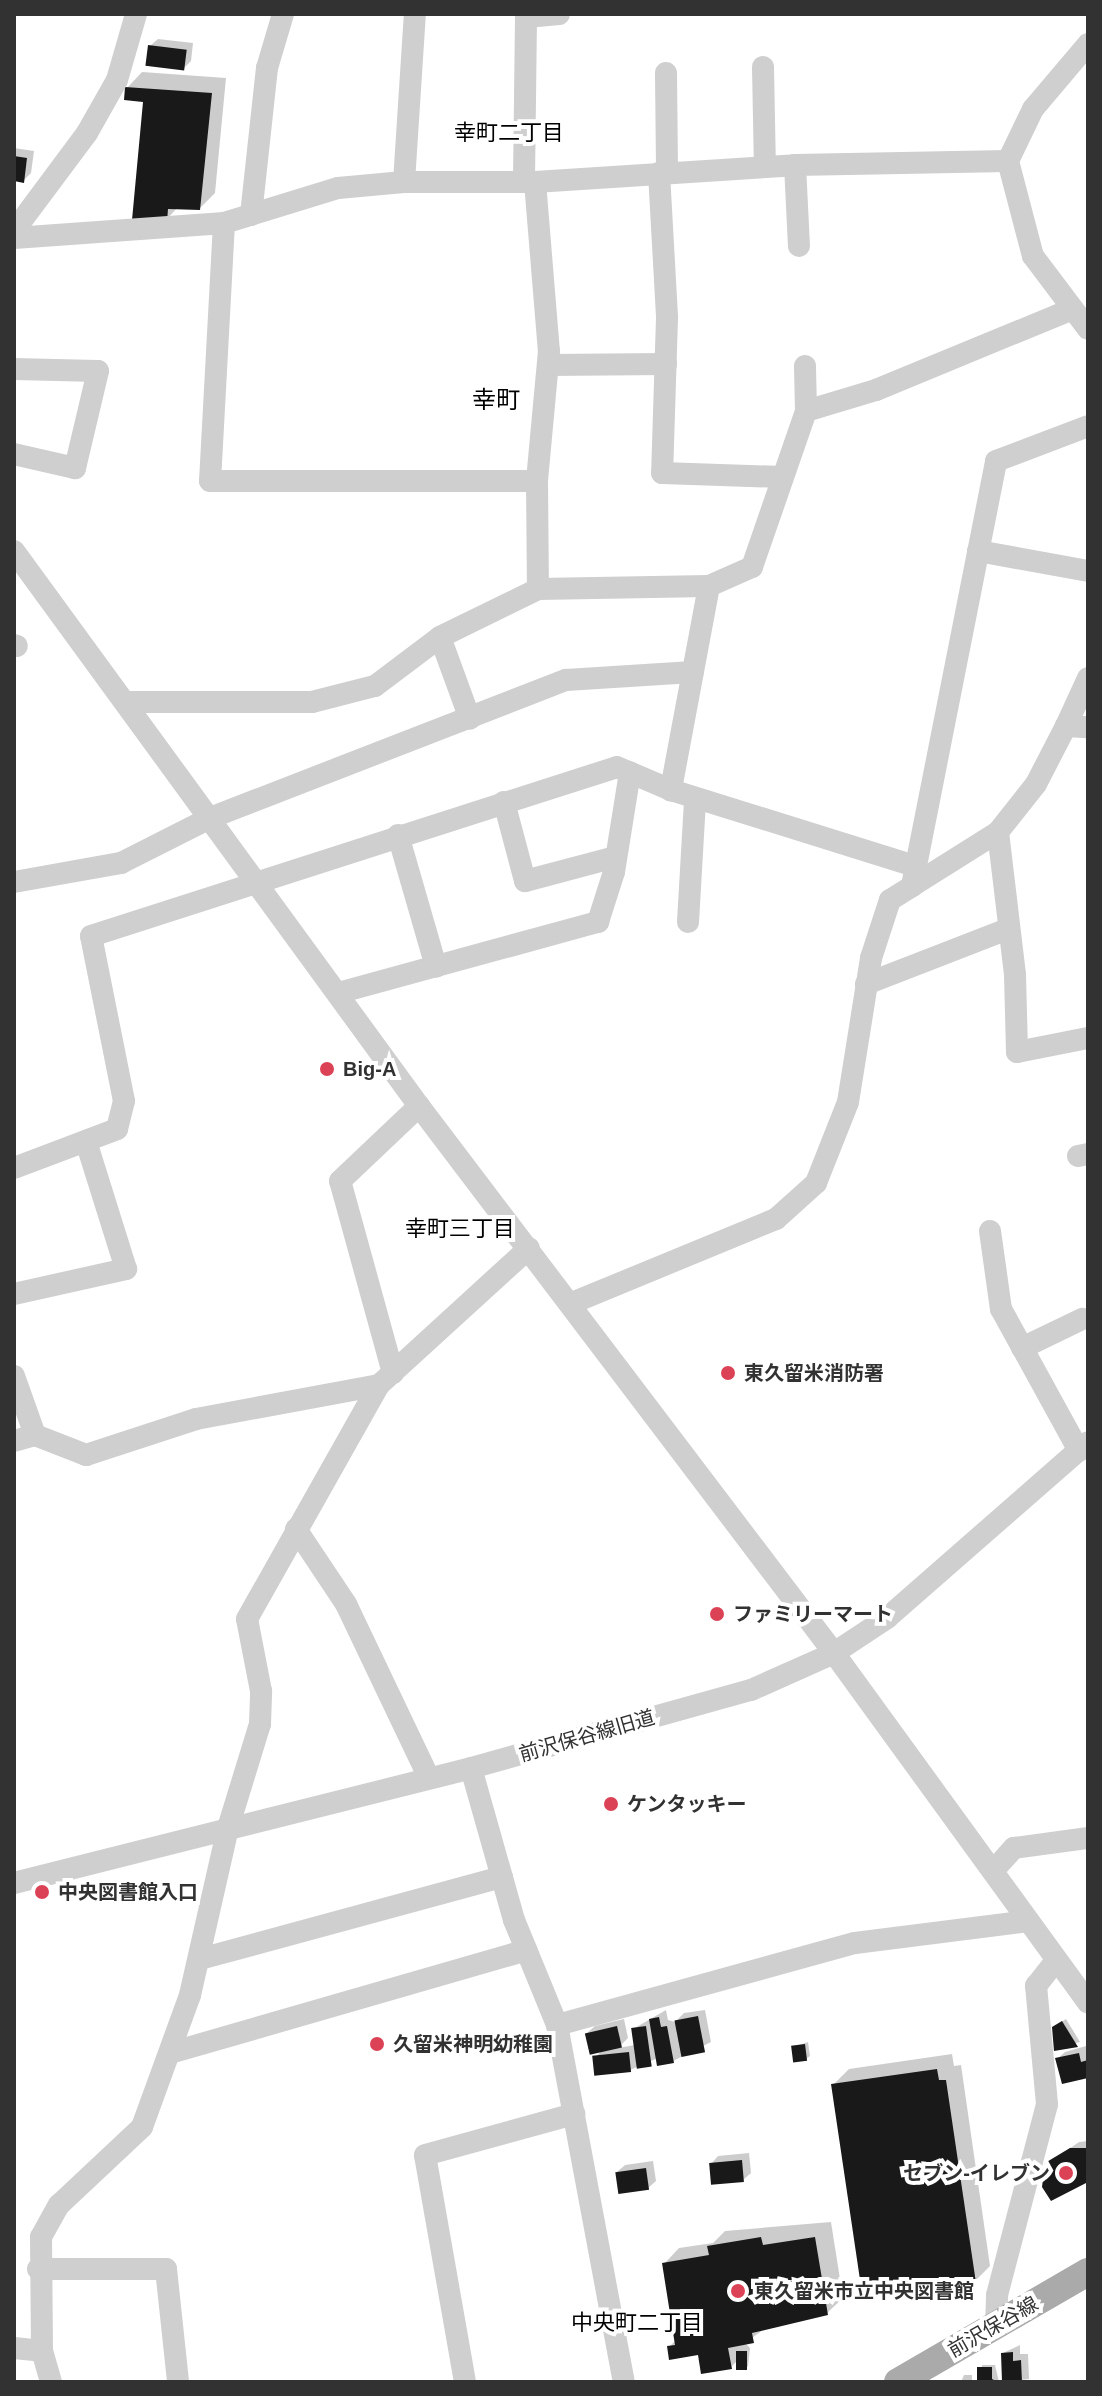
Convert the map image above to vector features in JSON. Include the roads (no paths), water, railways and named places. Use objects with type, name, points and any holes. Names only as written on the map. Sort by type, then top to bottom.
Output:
[{"type":"main road","name":"前沢保谷線","points":[[898,2382],[1088,2272]]},
{"type":"street","points":[[14,231],[87,133],[117,80],[136,14]]},
{"type":"street","points":[[251,215],[267,68],[283,14]]},
{"type":"street","points":[[404,182],[415,14]]},
{"type":"street","points":[[538,589],[537,481],[548,365],[530,182],[526,17],[559,14]]},
{"type":"street","points":[[1088,44],[1033,109],[1008,161],[1033,256],[1070,310],[1088,329]]},
{"type":"street","points":[[763,67],[765,167]]},
{"type":"street","points":[[666,73],[663,173],[666,364],[662,473],[782,477]]},
{"type":"street","points":[[14,238],[224,223],[338,188],[404,182],[530,182],[795,165],[1008,161]]},
{"type":"street","points":[[795,165],[799,246]]},
{"type":"street","points":[[224,223],[210,481],[537,481]]},
{"type":"street","points":[[806,411],[876,390],[1070,310]]},
{"type":"street","points":[[548,365],[666,364]]},
{"type":"street","points":[[127,702],[312,702],[375,686],[440,637],[538,589],[709,586],[752,567],[806,411],[805,366]]},
{"type":"street","points":[[14,369],[98,371],[75,468],[14,454]]},
{"type":"street","points":[[914,876],[996,461],[1088,426]]},
{"type":"street","points":[[14,551],[419,1106],[572,1303],[834,1653],[1088,2003]]},
{"type":"street","points":[[978,551],[1088,571]]},
{"type":"street","points":[[671,790],[709,586]]},
{"type":"street","points":[[440,637],[470,719]]},
{"type":"street","points":[[14,882],[121,863],[210,818],[566,680],[693,672]]},
{"type":"street","points":[[572,1303],[776,1219],[816,1183],[848,1102],[866,984],[890,900],[914,876],[998,832],[1077,727],[1088,678]]},
{"type":"street","points":[[14,1168],[117,1129],[124,1101],[91,936],[255,880],[617,767],[695,799],[914,876]]},
{"type":"street","points":[[338,993],[598,922],[616,857],[630,772]]},
{"type":"street","points":[[688,922],[695,799]]},
{"type":"street","points":[[504,802],[525,881],[616,857]]},
{"type":"street","points":[[998,832],[1017,1052],[1088,1038]]},
{"type":"street","points":[[398,835],[436,967]]},
{"type":"street","points":[[866,984],[1008,929]]},
{"type":"street","points":[[386,1379],[340,1181],[419,1106]]},
{"type":"street","points":[[14,1294],[126,1269],[86,1141]]},
{"type":"street","points":[[990,1231],[1001,1309],[1083,1446]]},
{"type":"street","points":[[51,2382],[42,2351],[38,2269],[41,2237],[59,2205],[142,2127],[170,2053],[200,1959],[228,1828],[260,1724],[261,1691],[247,1619],[296,1529],[386,1379],[529,1248]]},
{"type":"street","points":[[1022,1348],[1082,1319]]},
{"type":"street","points":[[14,1376],[24,1438],[86,1455],[183,1422],[386,1379]]},
{"type":"street","name":"前沢保谷線旧道","points":[[14,1883],[471,1768],[751,1690],[834,1653],[887,1618],[1083,1446]]},
{"type":"street","points":[[296,1529],[346,1604],[429,1778]]},
{"type":"street","points":[[471,1768],[526,1950],[557,2025],[624,2382]]},
{"type":"street","points":[[993,1871],[1014,1848],[1088,1838]]},
{"type":"street","points":[[200,1959],[502,1877]]},
{"type":"street","points":[[557,2025],[855,1943],[1029,1921]]},
{"type":"street","points":[[170,2053],[526,1950]]},
{"type":"street","points":[[996,2326],[997,2295],[1047,2104],[1036,1986],[1056,1960]]},
{"type":"street","points":[[465,2382],[425,2155],[574,2114]]},
{"type":"street","points":[[38,2269],[166,2269],[178,2382]]},
{"type":"street","points":[[14,2348],[42,2351]]},
{"type":"place","name":"Big-A","points":[[327,1069]]},
{"type":"place","name":"東久留米消防署","points":[[728,1373]]},
{"type":"place","name":"ファミリーマート","points":[[717,1614]]},
{"type":"place","name":"ケンタッキー","points":[[611,1804]]},
{"type":"place","name":"中央図書館入口","points":[[42,1892]]},
{"type":"place","name":"久留米神明幼稚園","points":[[377,2044]]},
{"type":"place","name":"セブン-イレブン","points":[[1066,2173]]},
{"type":"place","name":"東久留米市立中央図書館","points":[[738,2291]]},
{"type":"district","name":"幸町二丁目","points":[[509,133]]},
{"type":"district","name":"幸町","points":[[496,400]]},
{"type":"district","name":"幸町三丁目","points":[[460,1229]]},
{"type":"district","name":"中央町二丁目","points":[[637,2323]]}]
